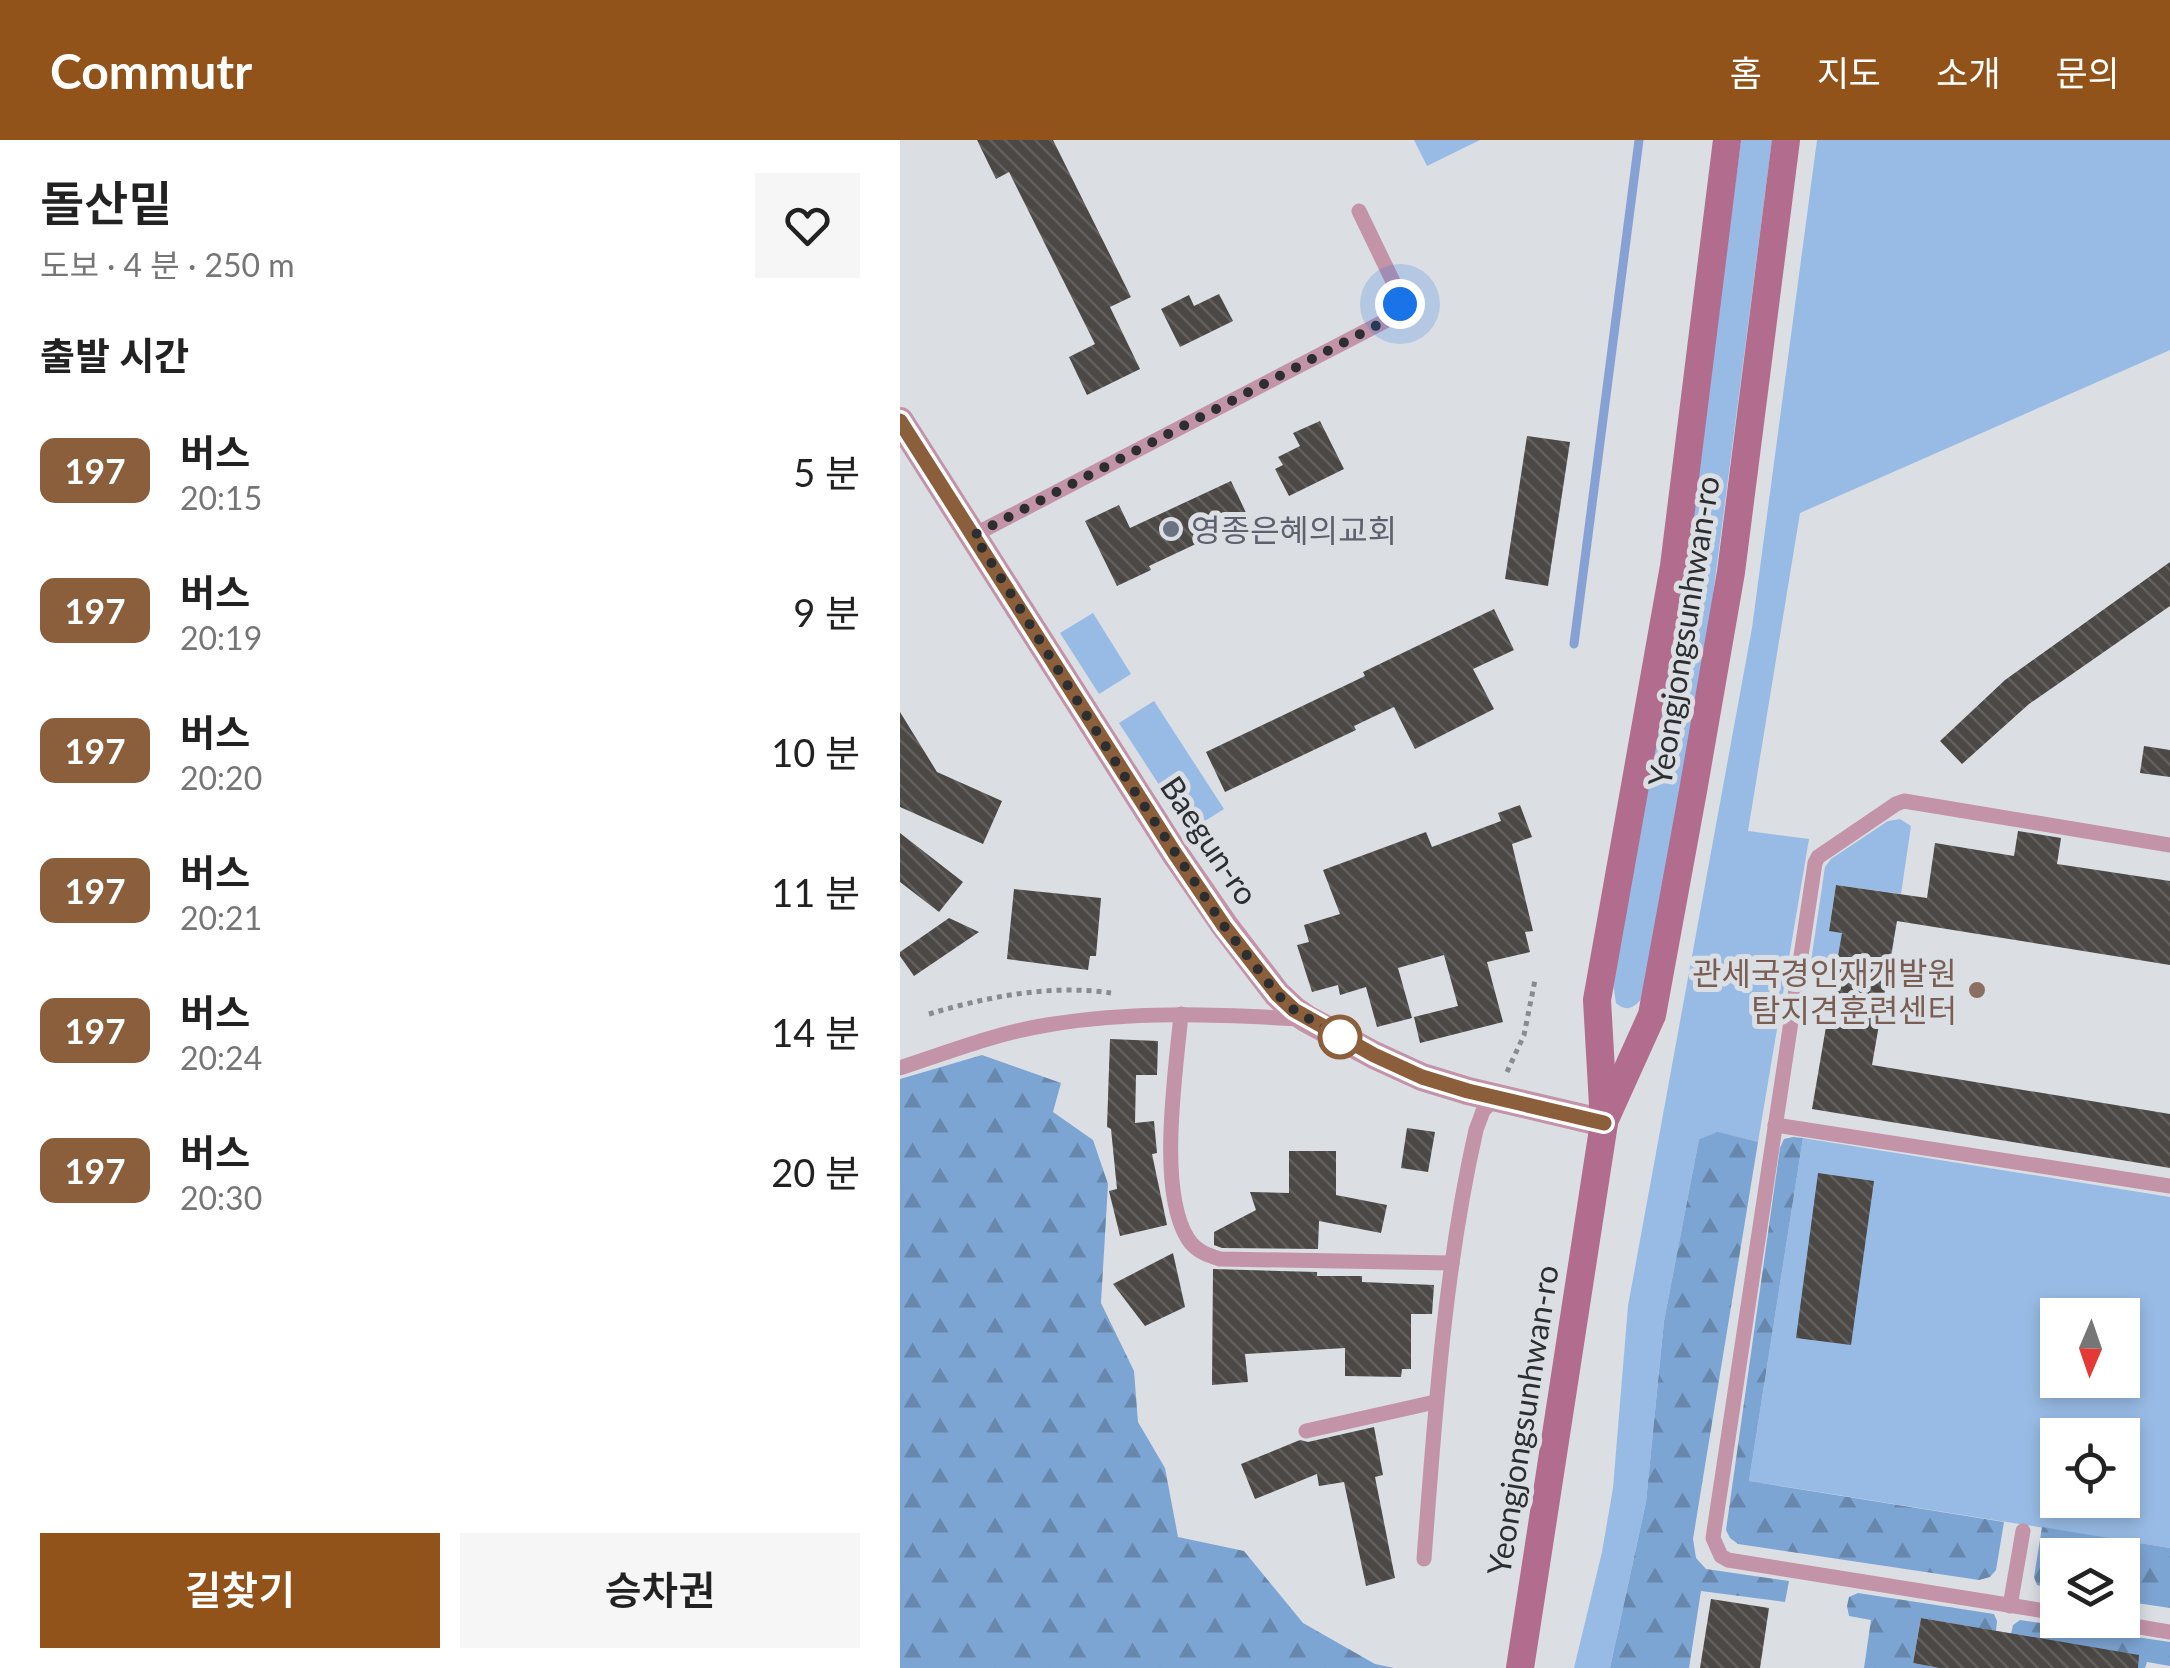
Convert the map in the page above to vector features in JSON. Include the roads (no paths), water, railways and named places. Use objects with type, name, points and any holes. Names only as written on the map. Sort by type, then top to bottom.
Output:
[{"type":"main road","name":"Yeongjongsunhwan-ro","points":[[1520,1668],[1604,1123],[1596,1000],[1674,566],[1726,140]]},
{"type":"main road","name":"Yeongjongsunhwan-ro","points":[[1604,1123],[1652,1016],[1694,791],[1731,572],[1786,140]]},
{"type":"street","name":"Baegun-ro","points":[[900,421],[1187,872],[1277,994],[1307,1019],[1422,1077],[1604,1123]]},
{"type":"lane","points":[[974,535],[1387,320],[1400,304],[1399,294],[1359,211]]},
{"type":"lane","points":[[2040,1611],[1728,1560],[1716,1548],[1713,1538],[1814,863],[1818,856],[1904,801],[2170,845]]},
{"type":"lane","points":[[900,1068],[1004,1034],[1046,1025],[1144,1014],[1307,1019]]},
{"type":"lane","points":[[1181,1014],[1170,1137],[1172,1179],[1181,1224],[1190,1242],[1203,1254],[1220,1259],[1452,1264]]},
{"type":"lane","points":[[1424,1559],[1452,1264],[1476,1130],[1484,1111],[1496,1097]]},
{"type":"lane","points":[[1775,1125],[2170,1186]]},
{"type":"lane","points":[[1306,1431],[1436,1402]]},
{"type":"lane","points":[[2010,1606],[2023,1530]]},
{"type":"lane","points":[[2140,1627],[2170,1632]]},
{"type":"waterway","points":[[1574,644],[1639,140]]},
{"type":"place","name":"영종은혜의교회","points":[[1171,529]]},
{"type":"place","name":"관세국경인재개발원 탐지견훈련센터","points":[[1977,990]]}]
